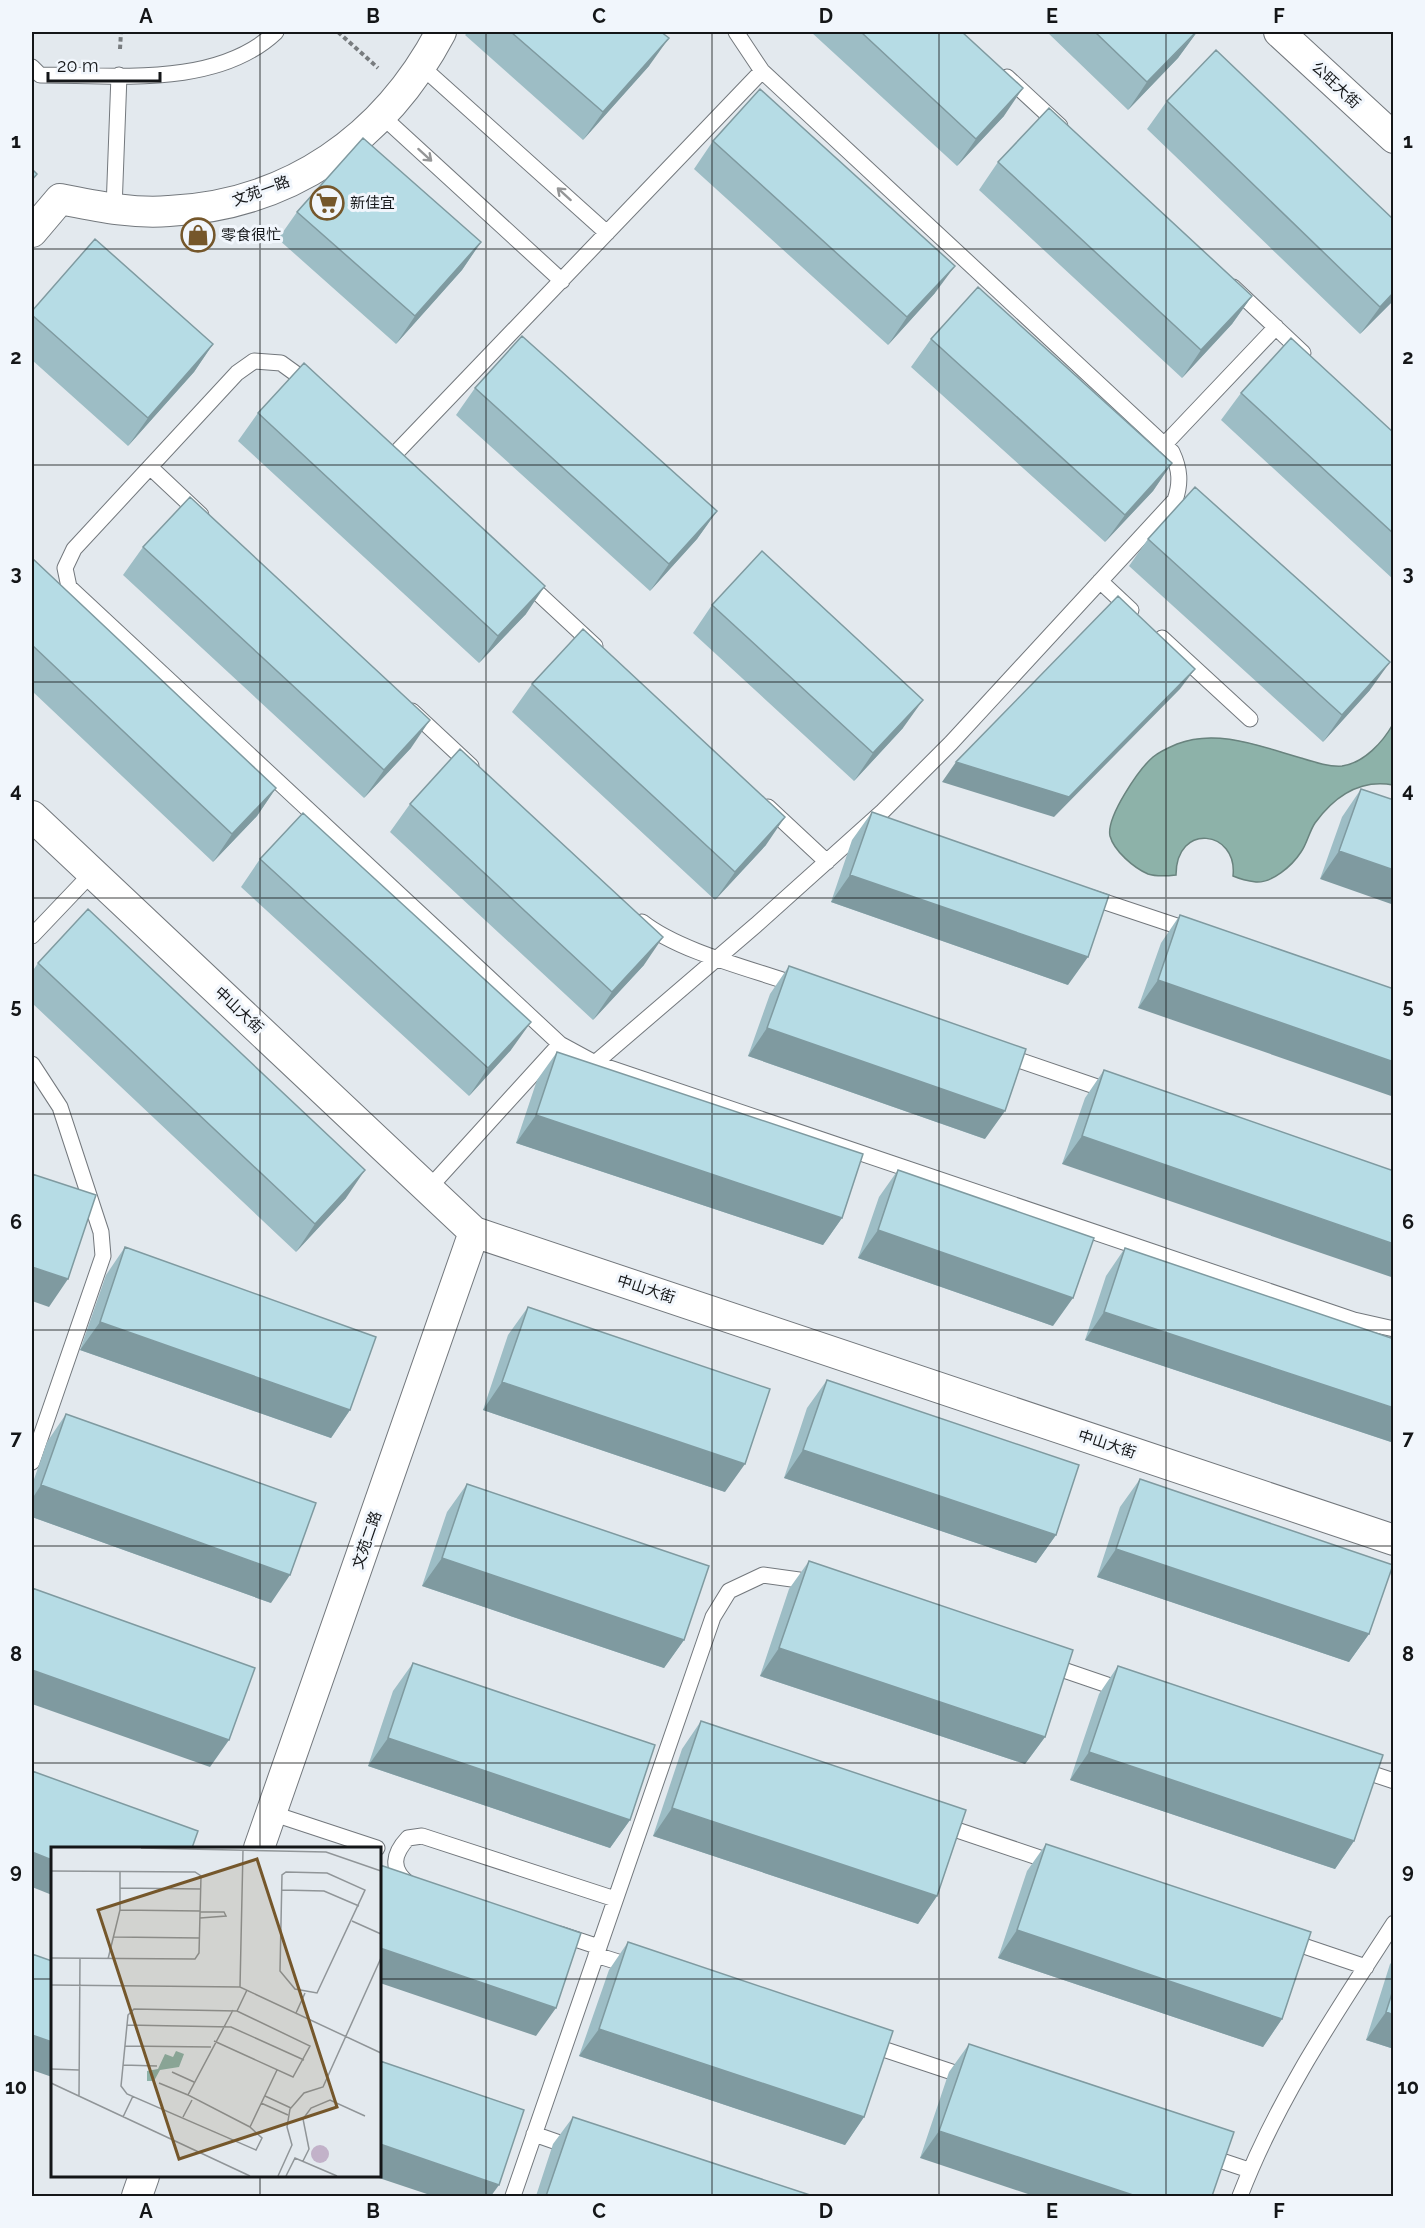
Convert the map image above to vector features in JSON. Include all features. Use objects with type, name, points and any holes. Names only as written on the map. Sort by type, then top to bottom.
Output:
[{"type":"street","name":"文苑一路","points":[[32,232],[60,200],[114,209],[168,212],[231,202],[261,193],[320,166],[382,116],[422,66],[441,32]]},
{"type":"street","name":"公旺大街","points":[[1280,32],[1394,138]]},
{"type":"street","name":"中山大街","points":[[32,816],[474,1232],[1394,1539]]},
{"type":"street","name":"文苑二路","points":[[259,1847],[474,1232]]},
{"type":"street","points":[[137,2196],[143,2177]]},
{"type":"lane","points":[[32,67],[40,75],[158,75],[188,72],[219,64],[247,52],[276,32]]},
{"type":"lane","points":[[596,1063],[827,862],[876,824],[1184,490],[1178,465],[1172,452],[762,71],[736,32]]},
{"type":"lane","points":[[993,63],[1070,135]]},
{"type":"lane","points":[[422,66],[607,233]]},
{"type":"lane","points":[[392,457],[762,71]]},
{"type":"lane","points":[[114,209],[119,75]]},
{"type":"lane","points":[[382,116],[562,281]]},
{"type":"lane","points":[[1224,279],[1318,366]]},
{"type":"lane","points":[[1164,445],[1276,327]]},
{"type":"lane","points":[[324,395],[281,363],[254,361],[237,373],[74,549],[65,568],[69,587],[560,1044],[596,1063],[1343,1316],[1394,1329]]},
{"type":"lane","points":[[150,467],[211,524]]},
{"type":"lane","points":[[514,570],[609,659]]},
{"type":"lane","points":[[1100,581],[1250,719]]},
{"type":"lane","points":[[403,703],[481,776]]},
{"type":"lane","points":[[757,797],[827,862]]},
{"type":"lane","points":[[32,936],[92,873]]},
{"type":"lane","points":[[1071,890],[1204,936]]},
{"type":"lane","points":[[628,910],[651,929],[692,949],[819,992]]},
{"type":"lane","points":[[429,1188],[560,1044]]},
{"type":"lane","points":[[988,1049],[1123,1095]]},
{"type":"lane","points":[[32,1064],[60,1107],[101,1232],[104,1256],[32,1462]]},
{"type":"lane","points":[[513,2196],[615,1899],[678,1737],[713,1617],[729,1591],[763,1575],[799,1581],[832,1592]]},
{"type":"lane","points":[[1034,1660],[1136,1694]]},
{"type":"lane","points":[[1349,1766],[1394,1781]]},
{"type":"lane","points":[[271,1813],[372,1847]]},
{"type":"lane","points":[[922,1819],[1070,1868]]},
{"type":"lane","points":[[419,1887],[407,1884],[397,1873],[395,1860],[399,1847],[408,1838],[422,1836],[615,1899]]},
{"type":"lane","points":[[381,1850],[397,1855]]},
{"type":"lane","points":[[1240,2196],[1287,2094],[1394,1923]]},
{"type":"lane","points":[[543,1928],[652,1973]]},
{"type":"lane","points":[[1275,1936],[1365,1967]]},
{"type":"lane","points":[[855,2040],[979,2081]]},
{"type":"lane","points":[[534,2134],[589,2153]]},
{"type":"lane","points":[[1193,2152],[1250,2170]]},
{"type":"path","points":[[338,32],[403,91]]},
{"type":"shaded area","points":[[1393,724],[1393,785],[1370,785],[1339,798],[1315,823],[1297,857],[1281,873],[1269,880],[1256,882],[1233,876],[1232,861],[1226,849],[1217,841],[1206,838],[1195,840],[1186,846],[1179,858],[1176,875],[1166,876],[1155,876],[1137,868],[1120,853],[1112,842],[1110,828],[1113,817],[1132,782],[1153,757],[1177,744],[1192,740],[1224,738],[1322,764],[1342,766],[1358,761],[1372,751]]},
{"type":"building","points":[[511,32],[661,32],[669,38],[603,112]]},
{"type":"building","points":[[861,32],[962,32],[1023,88],[976,139]]},
{"type":"building","points":[[1095,32],[1196,32],[1147,82]]},
{"type":"building","points":[[1216,50],[1394,220],[1394,292],[1380,307],[1167,101]]},
{"type":"building","points":[[760,89],[955,266],[907,317],[713,141]]},
{"type":"building","points":[[1049,108],[1252,296],[1201,350],[998,162]]},
{"type":"building","points":[[363,138],[481,242],[415,316],[297,212]]},
{"type":"building","points":[[32,169],[37,174],[32,180]]},
{"type":"building","points":[[95,239],[213,344],[148,418],[32,315],[32,311]]},
{"type":"building","points":[[978,287],[1172,463],[1125,515],[931,339]]},
{"type":"building","points":[[522,336],[717,511],[669,564],[475,388]]},
{"type":"building","points":[[1291,338],[1394,433],[1394,534],[1241,393]]},
{"type":"building","points":[[304,363],[545,586],[498,636],[258,413]]},
{"type":"building","points":[[1195,487],[1390,662],[1342,715],[1148,539]]},
{"type":"building","points":[[190,497],[430,720],[384,770],[143,547]]},
{"type":"building","points":[[762,551],[923,700],[873,753],[712,605]]},
{"type":"building","points":[[32,558],[276,788],[232,834],[32,645]]},
{"type":"building","points":[[1118,596],[1195,669],[1069,797],[956,762]]},
{"type":"building","points":[[583,629],[785,817],[735,872],[532,684]]},
{"type":"building","points":[[460,749],[663,937],[612,992],[410,804]]},
{"type":"building","points":[[1361,789],[1394,800],[1394,870],[1339,851]]},
{"type":"building","points":[[872,812],[1109,895],[1088,957],[850,875]]},
{"type":"building","points":[[303,813],[531,1022],[488,1068],[260,859]]},
{"type":"building","points":[[88,909],[365,1170],[315,1224],[38,963]]},
{"type":"building","points":[[1180,915],[1394,989],[1394,1062],[1158,980]]},
{"type":"building","points":[[789,966],[1026,1049],[1005,1111],[767,1028]]},
{"type":"building","points":[[557,1052],[863,1154],[842,1218],[536,1115]]},
{"type":"building","points":[[1104,1070],[1394,1171],[1394,1244],[1082,1136]]},
{"type":"building","points":[[898,1170],[1094,1238],[1073,1298],[878,1230]]},
{"type":"building","points":[[32,1174],[96,1195],[68,1279],[32,1267]]},
{"type":"building","points":[[125,1247],[376,1337],[350,1410],[100,1322]]},
{"type":"building","points":[[1125,1248],[1394,1339],[1394,1408],[1104,1312]]},
{"type":"building","points":[[528,1307],[770,1389],[745,1464],[502,1382]]},
{"type":"building","points":[[827,1380],[1079,1465],[1056,1535],[803,1450]]},
{"type":"building","points":[[66,1414],[316,1503],[290,1575],[41,1485]]},
{"type":"building","points":[[1140,1479],[1393,1565],[1369,1634],[1116,1549]]},
{"type":"building","points":[[467,1484],[709,1566],[684,1640],[442,1558]]},
{"type":"building","points":[[809,1561],[1073,1650],[1045,1737],[779,1648]]},
{"type":"building","points":[[32,1588],[255,1668],[229,1740],[32,1670]]},
{"type":"building","points":[[413,1663],[655,1745],[630,1820],[388,1738]]},
{"type":"building","points":[[1118,1666],[1383,1755],[1354,1841],[1089,1752]]},
{"type":"building","points":[[701,1721],[966,1810],[937,1896],[672,1808]]},
{"type":"building","points":[[32,1771],[198,1831],[192,1847],[51,1847],[51,1860],[32,1852]]},
{"type":"building","points":[[1046,1844],[1311,1932],[1282,2019],[1017,1930]]},
{"type":"building","points":[[381,1865],[581,1933],[556,2008],[381,1948]]},
{"type":"building","points":[[628,1942],[893,2031],[864,2117],[599,2029]]},
{"type":"building","points":[[32,1954],[51,1961],[51,2042],[32,2035]]},
{"type":"building","points":[[1394,1987],[1394,2015],[1386,2012]]},
{"type":"building","points":[[969,2044],[1234,2132],[1212,2196],[1136,2196],[939,2131]]},
{"type":"building","points":[[381,2061],[524,2110],[499,2185],[381,2144]]},
{"type":"building","points":[[573,2117],[813,2196],[546,2196]]},
{"type":"place","name":"新佳宜","points":[[327,203]]},
{"type":"place","name":"零食很忙","points":[[198,235]]}]
